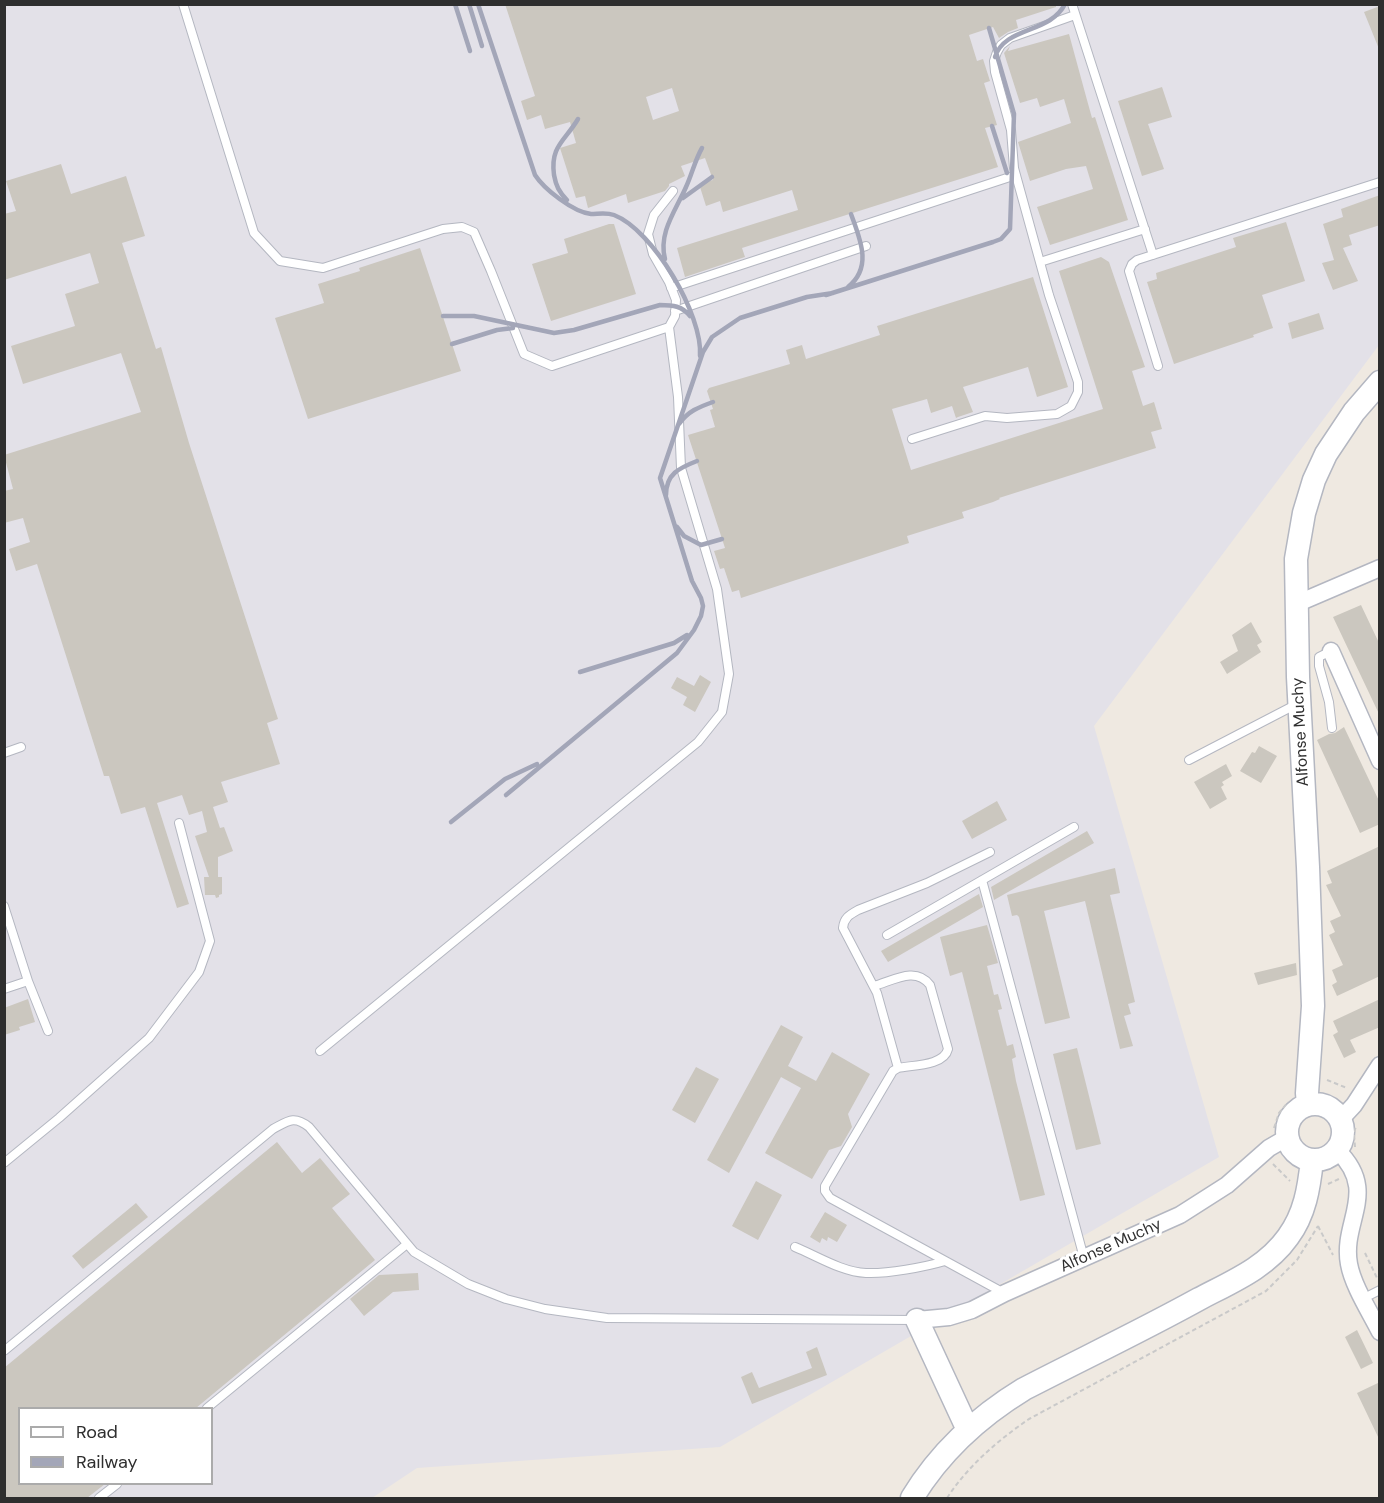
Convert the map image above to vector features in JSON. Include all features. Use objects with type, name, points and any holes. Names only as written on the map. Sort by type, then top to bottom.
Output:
[{"type":"main road","name":"Alfonse Muchy","points":[[1299,1102],[1308,1078],[1313,1006],[1296,559],[1304,513],[1314,480],[1339,432],[1380,382]]},
{"type":"main road","points":[[1299,1102],[1327,1106],[1333,1109],[1341,1119],[1343,1138],[1337,1150],[1326,1158],[1312,1160],[1305,1158],[1294,1150],[1280,1133],[1301,1107],[1299,1102]]},
{"type":"main road","points":[[912,1498],[933,1467],[968,1430],[1024,1389],[1179,1310],[1261,1265],[1280,1247],[1296,1226],[1306,1202],[1312,1160]]},
{"type":"main road","points":[[917,1320],[968,1430]]},
{"type":"street","points":[[1296,604],[1380,568]]},
{"type":"street","points":[[1331,651],[1370,732],[1380,761]]},
{"type":"street","points":[[1341,1119],[1360,1096],[1380,1065]]},
{"type":"street","name":"Alfonse Muchy","points":[[917,1320],[949,1317],[972,1310],[1180,1215],[1227,1185],[1269,1148],[1280,1133]]},
{"type":"street","points":[[1337,1150],[1350,1165],[1356,1181],[1356,1211],[1348,1258],[1352,1273],[1380,1332]]},
{"type":"lane","points":[[183,4],[254,233],[280,261],[323,268],[443,229],[462,227],[474,232],[492,271],[524,354],[552,366],[669,327]]},
{"type":"lane","points":[[1072,4],[1153,255]]},
{"type":"lane","points":[[912,438],[977,418],[1057,414],[1071,406],[1078,392],[1078,382],[1040,262],[1016,175],[1011,130],[994,61],[1001,45],[1010,38],[1075,15]]},
{"type":"lane","points":[[671,288],[1016,175]]},
{"type":"lane","points":[[1158,366],[1129,271],[1132,264],[1137,260],[1380,183]]},
{"type":"lane","points":[[320,1051],[698,742],[722,712],[729,674],[717,590],[681,468],[678,398],[669,327],[676,300],[653,254],[648,234],[654,215],[673,190]]},
{"type":"lane","points":[[1040,262],[1145,229]]},
{"type":"lane","points":[[675,311],[866,246]]},
{"type":"lane","points":[[1331,651],[1319,657],[1319,666],[1329,702],[1332,728]]},
{"type":"lane","points":[[1189,760],[1300,702]]},
{"type":"lane","points":[[4,753],[21,747]]},
{"type":"lane","points":[[4,1163],[59,1118],[149,1038],[199,972],[210,941],[178,823]]},
{"type":"lane","points":[[887,935],[1074,827]]},
{"type":"lane","points":[[898,1068],[874,986],[843,928],[844,921],[849,915],[949,873],[990,852]]},
{"type":"lane","points":[[982,880],[1084,1258]]},
{"type":"lane","points":[[4,906],[28,981],[48,1030]]},
{"type":"lane","points":[[874,986],[913,974],[926,979],[930,985],[948,1049],[947,1054],[939,1060],[898,1068],[891,1074],[825,1186],[825,1191],[830,1198],[1005,1293]]},
{"type":"lane","points":[[4,989],[28,981]]},
{"type":"lane","points":[[4,1352],[273,1129],[290,1120],[300,1120],[309,1127],[414,1252],[468,1284],[506,1299],[545,1309],[607,1318],[917,1320]]},
{"type":"lane","points":[[208,1407],[406,1244]]},
{"type":"lane","points":[[795,1247],[842,1267],[865,1273],[928,1266],[945,1261]]},
{"type":"lane","points":[[1364,1298],[1380,1290]]},
{"type":"lane","points":[[99,1498],[116,1485]]},
{"type":"path","points":[[1308,1078],[1335,1082],[1360,1096]]},
{"type":"path","points":[[1280,1133],[1279,1113],[1299,1102]]},
{"type":"path","points":[[947,1498],[977,1461],[1029,1419],[1266,1291],[1298,1260],[1318,1226]]},
{"type":"shaded area","points":[[5,5],[1379,5],[1379,345],[1094,726],[1219,1157],[720,1447],[417,1468],[372,1498],[5,1498]]},
{"type":"building","points":[[505,4],[1056,4],[1056,7],[1016,20],[1018,28],[999,38],[993,27],[969,35],[977,61],[983,59],[990,81],[984,83],[997,125],[985,128],[998,167],[742,248],[745,257],[685,277],[677,248],[798,210],[792,190],[723,212],[720,201],[706,206],[700,187],[704,182],[713,180],[705,158],[681,166],[685,176],[669,184],[665,191],[628,203],[626,194],[588,208],[585,196],[576,198],[560,148],[576,143],[570,122],[545,129],[541,115],[527,120],[521,101],[535,96]],"holes":[[[672,88],[679,111],[653,120],[646,97]]]},
{"type":"building","points":[[1380,6],[1380,48],[1379,49],[1364,12]]},
{"type":"building","points":[[1069,34],[1092,118],[1095,117],[1128,220],[1050,245],[1037,207],[1093,189],[1086,166],[1066,169],[1030,181],[1018,142],[1071,123],[1064,99],[1040,107],[1037,98],[1020,103],[1004,53],[1010,46],[1008,51]]},
{"type":"building","points":[[1162,87],[1172,117],[1148,124],[1164,169],[1142,176],[1118,101]]},
{"type":"building","points":[[61,164],[71,194],[126,176],[145,236],[122,243],[156,349],[161,347],[189,443],[278,719],[267,723],[280,764],[221,782],[228,802],[213,807],[220,828],[224,827],[233,851],[218,857],[218,877],[222,877],[222,894],[219,897],[205,895],[204,877],[209,877],[195,836],[207,832],[202,811],[189,815],[182,795],[157,803],[189,904],[177,908],[145,807],[121,814],[109,776],[104,776],[37,564],[16,571],[9,549],[30,542],[23,518],[4,523],[4,491],[13,489],[4,455],[141,412],[121,353],[23,384],[11,346],[75,326],[65,294],[99,283],[90,253],[4,280],[4,214],[16,211],[6,181]]},
{"type":"building","points":[[1380,195],[1380,225],[1349,235],[1352,245],[1343,248],[1358,281],[1333,290],[1322,263],[1334,260],[1323,224],[1343,217],[1341,209]]},
{"type":"building","points":[[1286,222],[1305,281],[1262,295],[1273,328],[1253,335],[1254,337],[1174,364],[1147,282],[1157,279],[1156,273],[1236,247],[1233,238]]},
{"type":"building","points":[[614,224],[636,294],[551,321],[532,264],[568,253],[564,239]]},
{"type":"building","points":[[420,248],[461,371],[308,419],[275,318],[324,303],[318,284]]},
{"type":"building","points":[[1101,257],[1109,262],[1145,367],[1132,371],[1143,406],[1154,402],[1162,429],[1151,432],[1156,448],[962,512],[964,518],[907,536],[909,543],[741,598],[739,590],[732,592],[724,568],[720,569],[714,551],[725,548],[688,435],[715,427],[710,410],[713,409],[707,391],[709,388],[790,364],[786,350],[802,345],[806,359],[880,335],[877,326],[1033,277],[1068,387],[1037,397],[1028,367],[963,387],[973,412],[956,418],[952,406],[931,413],[927,399],[892,409],[911,470],[1103,409],[1059,271]]},
{"type":"building","points":[[1319,313],[1324,329],[1292,339],[1288,323]]},
{"type":"building","points":[[1361,605],[1380,645],[1380,716],[1333,617]]},
{"type":"building","points":[[1251,622],[1262,642],[1257,645],[1261,652],[1227,674],[1220,662],[1238,651],[1232,635]]},
{"type":"building","points":[[700,675],[711,682],[695,712],[683,705],[687,697],[671,688],[677,677],[694,686]]},
{"type":"building","points":[[1344,727],[1380,803],[1380,824],[1360,833],[1317,740]]},
{"type":"building","points":[[1259,746],[1277,756],[1261,783],[1240,771],[1252,752],[1255,753]]},
{"type":"building","points":[[1226,764],[1232,776],[1222,782],[1224,785],[1221,787],[1227,799],[1210,809],[1194,782]]},
{"type":"building","points":[[997,801],[1007,820],[972,839],[962,821]]},
{"type":"building","points":[[1087,831],[1094,843],[994,900],[991,887]]},
{"type":"building","points":[[1380,846],[1380,976],[1337,996],[1332,985],[1337,982],[1332,970],[1343,965],[1329,935],[1335,932],[1330,921],[1341,916],[1326,885],[1332,883],[1327,871]]},
{"type":"building","points":[[1115,868],[1120,893],[1110,895],[1135,1002],[1128,1004],[1131,1014],[1124,1016],[1133,1046],[1120,1049],[1085,901],[1044,911],[1070,1018],[1045,1024],[1019,917],[1012,916],[1007,895]]},
{"type":"building","points":[[979,894],[983,907],[888,962],[881,951]]},
{"type":"building","points":[[987,925],[998,963],[987,966],[994,995],[998,994],[1002,1009],[998,1010],[1007,1046],[1013,1044],[1016,1057],[1012,1059],[1016,1081],[1045,1195],[1020,1201],[962,972],[950,976],[940,937]]},
{"type":"building","points":[[1296,963],[1297,975],[1258,985],[1254,973]]},
{"type":"building","points":[[28,999],[35,1022],[4,1035],[4,1008]]},
{"type":"building","points":[[1380,999],[1380,1027],[1350,1040],[1356,1052],[1344,1058],[1333,1035],[1338,1032],[1333,1021]]},
{"type":"building","points":[[781,1025],[803,1037],[788,1066],[816,1081],[832,1052],[870,1074],[848,1114],[852,1127],[841,1146],[829,1150],[812,1179],[765,1153],[801,1088],[781,1077],[729,1173],[707,1160]]},
{"type":"building","points":[[1077,1048],[1101,1144],[1076,1150],[1053,1054]]},
{"type":"building","points":[[696,1067],[719,1079],[695,1123],[672,1110]]},
{"type":"building","points":[[277,1142],[302,1173],[320,1158],[350,1194],[332,1208],[375,1260],[197,1407],[18,1407],[18,1485],[104,1485],[87,1498],[4,1498],[4,1368]]},
{"type":"building","points":[[756,1181],[782,1195],[758,1240],[732,1226]]},
{"type":"building","points":[[136,1203],[148,1217],[83,1269],[72,1256]]},
{"type":"building","points":[[825,1212],[847,1225],[837,1242],[828,1237],[827,1241],[822,1238],[820,1243],[810,1237]]},
{"type":"building","points":[[418,1273],[419,1290],[393,1292],[364,1316],[350,1299],[379,1275]]},
{"type":"building","points":[[1357,1330],[1373,1363],[1361,1369],[1345,1337]]},
{"type":"building","points":[[817,1347],[827,1375],[752,1404],[741,1377],[752,1372],[759,1388],[812,1368],[806,1352]]},
{"type":"building","points":[[1380,1382],[1380,1441],[1357,1393]]},
{"type":"railway","points":[[455,4],[470,51]]},
{"type":"railway","points":[[469,4],[482,46]]},
{"type":"railway","points":[[478,4],[535,175],[552,193],[576,209],[591,214],[614,215],[629,224],[644,238],[659,255],[684,297],[699,339],[700,356]]},
{"type":"railway","points":[[995,57],[1000,47],[1008,40],[1049,21],[1065,4]]},
{"type":"railway","points":[[826,295],[993,242],[1001,239],[1010,229],[1014,114],[989,28]]},
{"type":"railway","points":[[567,200],[556,182],[554,157],[556,150],[578,119]]},
{"type":"railway","points":[[992,126],[1007,173]]},
{"type":"railway","points":[[665,259],[663,249],[666,231],[702,148]]},
{"type":"railway","points":[[683,198],[712,177]]},
{"type":"railway","points":[[848,287],[856,279],[862,262],[861,243],[851,214]]},
{"type":"railway","points":[[506,795],[677,653],[701,616],[703,606],[701,598],[692,581],[660,478],[703,352],[712,337],[740,318],[807,297],[833,293]]},
{"type":"railway","points":[[443,316],[474,316],[554,333],[574,330],[660,305],[677,307],[690,316]]},
{"type":"railway","points":[[452,344],[497,330],[513,328]]},
{"type":"railway","points":[[679,424],[690,413],[713,402]]},
{"type":"railway","points":[[666,495],[671,477],[685,466],[697,461]]},
{"type":"railway","points":[[677,527],[684,536],[701,545],[722,539]]},
{"type":"railway","points":[[580,672],[674,643],[687,635]]},
{"type":"railway","points":[[451,822],[505,779],[537,764]]}]
